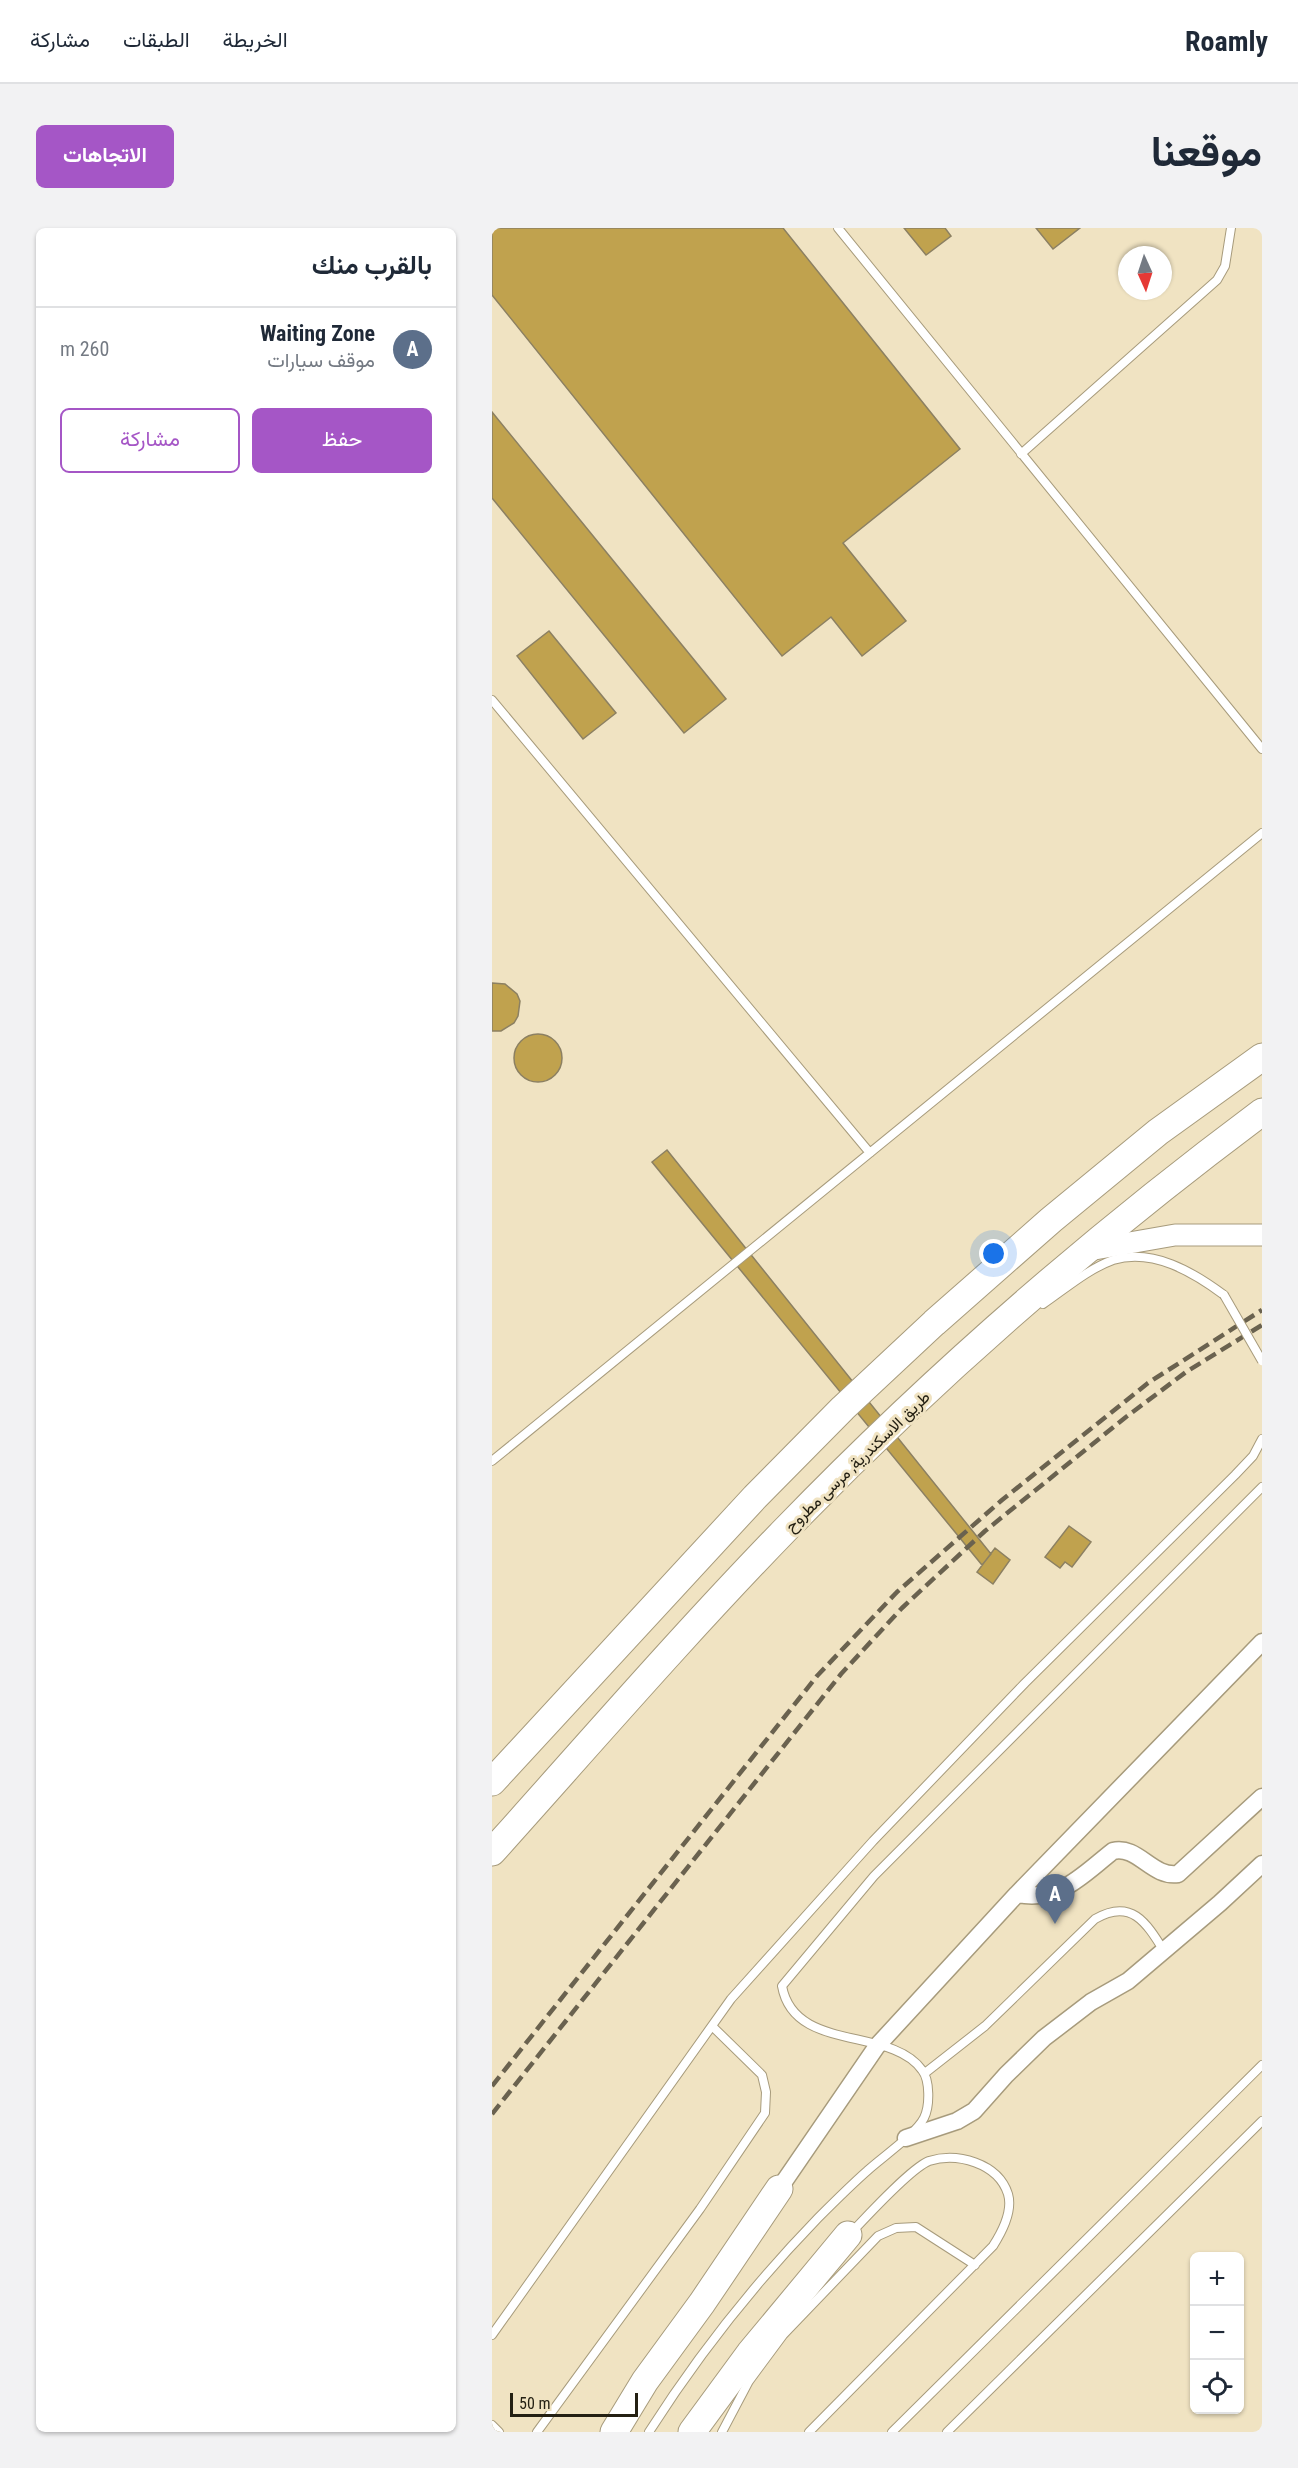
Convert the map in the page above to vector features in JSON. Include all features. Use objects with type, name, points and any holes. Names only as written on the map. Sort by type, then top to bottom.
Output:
[{"type":"main road","points":[[492,1782],[755,1497],[843,1408],[934,1323],[1052,1220],[1158,1132],[1262,1057]]},
{"type":"main road","name":"طريق الاسكندرية, مرسى مطروح","points":[[492,1852],[786,1528],[966,1357],[1086,1251],[1185,1170],[1262,1112]]},
{"type":"main road","points":[[614,2432],[645,2381],[702,2302],[778,2189]]},
{"type":"main road","points":[[692,2432],[756,2345],[848,2235]]},
{"type":"street","points":[[1086,1251],[1146,1238],[1210,1233],[1262,1223]]},
{"type":"street","points":[[1210,1233],[1262,1235]]},
{"type":"street","points":[[778,2189],[877,2046],[1017,1894],[1262,1642]]},
{"type":"street","points":[[1017,1894],[1030,1896],[1054,1894],[1065,1889],[1113,1851],[1118,1850],[1129,1851],[1161,1873],[1178,1874],[1262,1797]]},
{"type":"street","points":[[906,2138],[957,2121],[974,2111],[1006,2075],[1044,2038],[1091,2002],[1128,1981],[1164,1952],[1262,1864]]},
{"type":"lane","points":[[838,228],[1262,749]]},
{"type":"lane","points":[[1021,454],[1216,280],[1225,266],[1231,228]]},
{"type":"lane","points":[[492,700],[870,1153]]},
{"type":"lane","points":[[492,1461],[1262,833]]},
{"type":"lane","points":[[1039,1307],[1094,1269],[1114,1260],[1142,1257],[1163,1261],[1192,1272],[1224,1295],[1262,1361]]},
{"type":"lane","points":[[966,1357],[1021,1319]]},
{"type":"lane","points":[[492,2335],[731,1999],[873,1841],[1025,1683],[1235,1475],[1253,1456],[1262,1439]]},
{"type":"lane","points":[[649,2432],[700,2357],[758,2283],[829,2208],[906,2138],[923,2119],[928,2097],[925,2073],[915,2061],[898,2052],[809,2025],[788,2006],[783,1986],[874,1876],[1262,1487]]},
{"type":"lane","points":[[925,2073],[985,2026],[1095,1919],[1109,1911],[1120,1910],[1134,1915],[1149,1927],[1164,1952]]},
{"type":"lane","points":[[537,2432],[700,2209],[765,2113],[766,2092],[762,2074],[712,2026]]},
{"type":"lane","points":[[892,2432],[1262,2064]]},
{"type":"lane","points":[[947,2432],[1262,2121]]},
{"type":"lane","points":[[809,2432],[975,2265],[999,2237],[1007,2216],[1008,2194],[993,2174],[982,2166],[962,2158],[940,2158],[920,2166],[848,2235]]},
{"type":"lane","points":[[722,2432],[749,2381],[783,2335],[878,2236],[896,2228],[916,2227],[975,2265]]},
{"type":"lane","points":[[492,2425],[499,2432]]},
{"type":"building","points":[[492,228],[783,228],[960,449],[843,543],[906,621],[862,656],[831,617],[782,656],[492,295]]},
{"type":"building","points":[[904,228],[945,228],[951,236],[926,255]]},
{"type":"building","points":[[1036,228],[1080,228],[1053,249]]},
{"type":"building","points":[[492,412],[726,699],[684,733],[492,498]]},
{"type":"building","points":[[549,631],[616,713],[583,739],[517,656]]},
{"type":"building","points":[[492,983],[505,984],[517,994],[520,1001],[518,1016],[514,1023],[501,1031],[492,1031]]},
{"type":"building","points":[[533,1034],[543,1034],[555,1041],[562,1053],[562,1063],[555,1075],[543,1082],[533,1082],[518,1071],[514,1063],[514,1053],[525,1038]]},
{"type":"building","points":[[667,1150],[991,1554],[982,1565],[652,1162]]},
{"type":"building","points":[[1069,1526],[1091,1542],[1072,1567],[1065,1562],[1060,1568],[1045,1557]]},
{"type":"building","points":[[995,1548],[1010,1560],[993,1584],[977,1572]]},
{"type":"railway","points":[[492,2086],[817,1676],[897,1592],[1002,1500],[1148,1383],[1262,1310]]},
{"type":"railway","points":[[492,2114],[841,1674],[902,1608],[985,1531],[1126,1417],[1186,1372],[1262,1325]]},
{"type":"place","name":"Waiting Zone","points":[[1055,1924]]}]
